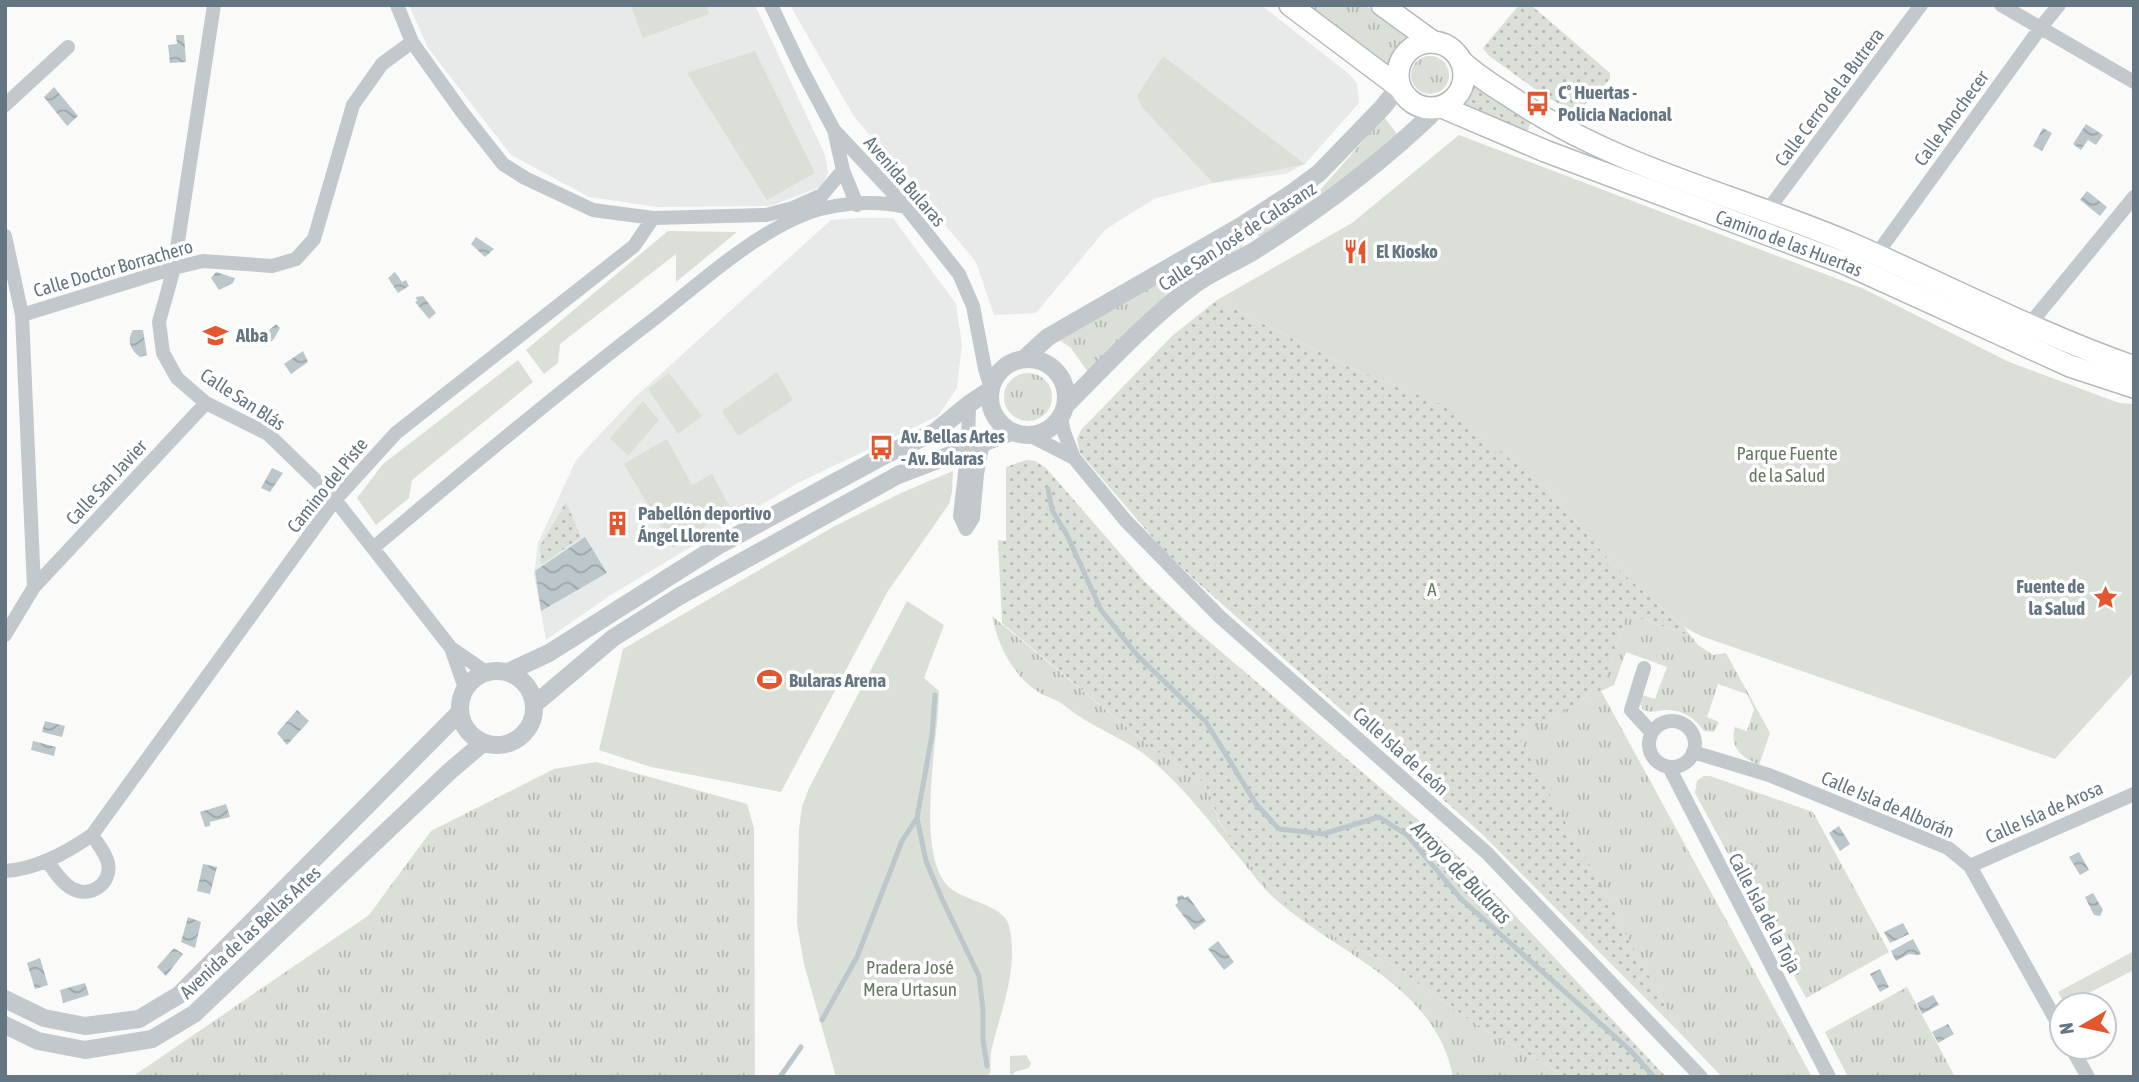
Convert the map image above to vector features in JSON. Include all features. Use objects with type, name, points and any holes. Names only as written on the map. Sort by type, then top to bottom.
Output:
[{"type":"main road","points":[[1290,5],[1399,87],[1410,101],[1419,106],[1440,107],[1454,99],[1462,88],[1464,74],[1461,61],[1453,50],[1443,44],[1422,43],[1405,55],[1400,64],[1399,87]]},
{"type":"main road","points":[[1382,5],[1433,42]]},
{"type":"main road","name":"Camino de las Huertas","points":[[1461,61],[1475,74],[1532,111],[1583,140],[1629,161],[1767,211],[1876,255],[2076,347],[2134,367]]},
{"type":"main road","name":"Camino de las Huertas","points":[[1440,107],[1545,151],[1844,263],[2070,366],[2134,387]]},
{"type":"street","name":"Calle San Blás","points":[[214,5],[174,268],[159,323],[163,353],[177,378],[206,403],[268,434],[335,500],[451,648],[486,672]]},
{"type":"street","points":[[397,5],[412,42],[503,164],[593,210],[653,218],[766,215],[793,208],[822,195],[844,170]]},
{"type":"street","name":"Avenida Bularas","points":[[771,5],[834,130],[906,207],[959,274],[972,306],[990,389]]},
{"type":"street","name":"Calle Cerro de la Butrera","points":[[1767,211],[1922,5]]},
{"type":"street","points":[[2001,5],[2134,82]]},
{"type":"street","name":"Calle Anochecer","points":[[1876,255],[2059,5]]},
{"type":"street","name":"Calle Doctor Borrachero","points":[[22,315],[203,261],[272,267],[296,259],[314,239],[353,106],[382,64],[412,42]]},
{"type":"street","points":[[5,105],[68,47]]},
{"type":"street","name":"Calle San José de Calasanz","points":[[1024,359],[1048,337],[1292,194],[1318,173],[1399,87]]},
{"type":"street","name":"Calle San José de Calasanz","points":[[1064,411],[1156,315],[1196,284],[1338,195],[1440,107]]},
{"type":"street","points":[[834,130],[844,170],[857,205]]},
{"type":"street","points":[[2029,325],[2134,197]]},
{"type":"street","points":[[373,548],[554,396],[759,239],[797,217],[830,206],[885,202],[906,207]]},
{"type":"street","name":"Camino del Piste","points":[[5,871],[47,861],[92,835],[335,500],[396,433],[634,246],[653,218]]},
{"type":"street","points":[[5,236],[22,315],[34,587]]},
{"type":"street","points":[[1024,359],[1038,360],[1051,366],[1061,377],[1066,390],[1064,411],[1054,426],[1031,436],[1011,432],[1001,424],[993,414],[990,402],[990,389],[995,377],[1012,362],[1024,359]]},
{"type":"street","points":[[508,672],[526,684],[535,704],[532,723],[520,739],[502,746],[483,743],[467,731],[460,712],[460,699],[474,678],[486,672],[508,672],[549,653],[721,544],[885,455],[935,432],[990,389]]},
{"type":"street","name":"Calle San Javier","points":[[5,635],[34,587],[206,403]]},
{"type":"street","points":[[969,404],[976,444]]},
{"type":"street","name":"Calle Isla de León","points":[[1064,411],[1064,432],[1074,457],[1126,521],[1219,616],[1487,853],[1702,1077]]},
{"type":"street","points":[[535,704],[612,638],[678,597],[898,475],[1011,432]]},
{"type":"street","name":"Calle Isla de León","points":[[1031,436],[1074,457]]},
{"type":"street","name":"Calle San Blás","points":[[451,648],[465,688]]},
{"type":"street","points":[[1644,668],[1631,710],[1652,733]]},
{"type":"street","name":"Avenida de las Bellas Artes","points":[[5,999],[44,1018],[85,1026],[139,1019],[179,995],[460,712]]},
{"type":"street","points":[[1678,722],[1690,730],[1694,737],[1693,752],[1684,764],[1669,767],[1656,761],[1652,755],[1652,733],[1663,723],[1678,722]]},
{"type":"street","name":"Avenida de las Bellas Artes","points":[[5,1025],[38,1041],[85,1050],[152,1039],[194,1014],[450,771],[483,743]]},
{"type":"street","name":"Calle Isla de Alborán","points":[[1693,752],[1769,775],[1948,849],[1970,866],[2048,1006]]},
{"type":"street","name":"Calle Isla de la Toja","points":[[1669,767],[1829,1077]]},
{"type":"street","name":"Calle Isla de Arosa","points":[[1970,866],[2134,794]]},
{"type":"street","points":[[47,861],[69,887],[76,891],[99,888],[107,877],[108,864],[92,835]]},
{"type":"street","points":[[2079,1061],[2088,1077]]},
{"type":"shaded area","points":[[409,5],[755,5],[825,155],[828,173],[821,187],[770,206],[657,207],[589,197],[511,155],[428,48]]},
{"type":"shaded area","points":[[790,5],[1261,5],[1349,74],[1357,83],[1359,103],[1305,164],[1285,174],[1213,183],[1154,199],[1106,229],[1036,313],[994,315],[976,262],[853,115]]},
{"type":"shaded area","points":[[893,218],[956,304],[962,345],[957,388],[938,416],[798,483],[609,596],[546,640],[534,574],[538,543],[576,460],[634,398],[831,220]]},
{"type":"green space","points":[[631,5],[706,5],[709,14],[643,38]]},
{"type":"green space","points":[[1305,5],[1365,5],[1410,39],[1401,49],[1392,68],[1388,70]]},
{"type":"green space","points":[[1519,5],[1531,5],[1610,73],[1610,79],[1577,113],[1546,97],[1488,55],[1483,48]]},
{"type":"green space","points":[[755,51],[815,173],[767,200],[687,73]]},
{"type":"green space","points":[[1163,56],[1305,164],[1213,183],[1142,107],[1137,96]]},
{"type":"green space","points":[[1430,56],[1444,61],[1449,75],[1444,89],[1430,94],[1416,89],[1411,75],[1416,61]]},
{"type":"green space","points":[[1470,85],[1531,121],[1528,130],[1524,132],[1465,108],[1460,102]]},
{"type":"green space","points":[[1384,117],[1397,134],[1332,190],[1259,237],[1254,229],[1321,189]]},
{"type":"green space","name":"Parque Fuente de la Salud","points":[[1459,135],[1864,289],[2009,362],[2119,403],[2134,404],[2134,672],[2055,759],[1701,636],[1684,627],[1612,564],[1550,491],[1443,406],[1355,370],[1217,300],[1352,223]]},
{"type":"green space","points":[[668,231],[737,232],[676,282],[676,254],[560,344],[558,363],[544,374],[526,350]]},
{"type":"green space","points":[[1239,238],[1243,246],[1178,287],[1088,372],[1071,348],[1058,339]]},
{"type":"green space","name":"A","points":[[1217,300],[1355,370],[1443,405],[1550,491],[1612,564],[1691,636],[1627,614],[1600,691],[1518,736],[1680,1033],[1481,833],[1196,581],[1160,546],[1080,453],[1077,439],[1081,430],[1172,336]]},
{"type":"green space","points":[[518,360],[533,382],[412,480],[409,498],[376,525],[357,498],[383,464]]},
{"type":"green space","points":[[777,372],[793,400],[738,436],[722,411]]},
{"type":"green space","points":[[669,373],[702,416],[678,434],[648,389]]},
{"type":"green space","points":[[1028,373],[1045,380],[1052,397],[1045,414],[1028,421],[1011,414],[1004,397],[1011,380]]},
{"type":"green space","points":[[643,401],[659,420],[628,456],[610,438]]},
{"type":"green space","points":[[667,439],[692,485],[712,474],[731,509],[673,548],[624,464]]},
{"type":"green space","points":[[1026,460],[1035,461],[1046,468],[1146,583],[1191,626],[1436,835],[1480,878],[1666,1077],[1566,1077],[1468,1019],[1391,964],[1349,945],[1314,924],[1274,894],[1233,843],[1218,819],[1209,791],[1201,780],[1152,748],[1002,623],[998,540],[1006,541],[1006,467]]},
{"type":"green space","points":[[953,471],[949,504],[888,591],[781,792],[651,767],[599,750],[623,649],[835,526]]},
{"type":"green space","points":[[566,502],[581,537],[541,565],[540,546]]},
{"type":"green space","name":"Pradera José Mera Urtasun","points":[[907,601],[944,625],[924,678],[939,691],[930,821],[932,847],[938,869],[954,891],[991,908],[1006,919],[1012,941],[1011,972],[992,1047],[990,1074],[980,1077],[836,1077],[804,964],[797,924],[802,807],[809,788]]},
{"type":"green space","points":[[1627,614],[1691,636],[1698,645],[1713,655],[1726,653],[1770,733],[1759,765],[1742,755],[1735,746],[1735,727],[1747,731],[1754,709],[1747,694],[1718,684],[1707,717],[1719,722],[1714,732],[1704,731],[1692,718],[1677,711],[1643,710],[1640,703],[1642,695],[1655,699],[1667,667],[1626,652],[1614,685],[1601,691],[1812,1077],[1722,1077],[1680,1033],[1517,736],[1600,691]]},
{"type":"green space","points":[[992,616],[1152,748],[1201,780],[1209,791],[1218,820],[1274,894],[1349,945],[1391,964],[1468,1019],[1566,1077],[1453,1077],[1443,1045],[1426,1018],[1405,994],[1273,897],[1189,797],[1154,762],[1028,684],[1007,658]]},
{"type":"green space","points":[[596,762],[747,804],[754,828],[755,1077],[132,1077],[369,915],[431,831],[554,769]]},
{"type":"green space","points":[[1704,776],[1813,812],[1889,952],[1806,998],[1695,793],[1697,781]]},
{"type":"green space","points":[[2134,951],[2134,970],[2093,991],[2060,991]]},
{"type":"green space","points":[[1907,987],[1955,1077],[1848,1077],[1825,1032]]},
{"type":"green space","points":[[1026,1055],[1031,1063],[1029,1068],[1010,1074],[1010,1056]]},
{"type":"water","points":[[176,35],[184,35],[186,62],[170,63],[168,45],[177,44]]},
{"type":"water","points":[[54,87],[78,116],[67,126],[44,97]]},
{"type":"water","points":[[2086,124],[2103,135],[2096,145],[2088,140],[2081,150],[2073,144]]},
{"type":"water","points":[[2043,128],[2052,133],[2042,151],[2033,146]]},
{"type":"water","points":[[2087,191],[2107,207],[2100,216],[2080,200]]},
{"type":"water","points":[[476,237],[494,249],[485,257],[471,244]]},
{"type":"water","points":[[216,272],[235,278],[233,283],[219,290],[211,278]]},
{"type":"water","points":[[395,272],[402,282],[406,280],[409,286],[398,293],[388,278]]},
{"type":"water","points":[[423,296],[436,313],[429,319],[415,302],[416,297]]},
{"type":"water","points":[[276,324],[280,328],[266,346],[258,340]]},
{"type":"water","points":[[133,330],[143,330],[147,355],[140,357],[132,348],[130,338]]},
{"type":"water","points":[[303,351],[308,362],[291,374],[284,364]]},
{"type":"water","points":[[272,468],[283,473],[270,492],[261,488]]},
{"type":"water","points":[[585,537],[607,573],[541,611],[535,571]]},
{"type":"water","points":[[297,710],[309,721],[287,745],[277,733]]},
{"type":"water","points":[[45,721],[65,726],[62,737],[42,732]]},
{"type":"water","points":[[33,741],[56,747],[54,756],[31,750]]},
{"type":"water","points":[[226,804],[230,817],[210,822],[210,826],[205,827],[200,812]]},
{"type":"water","points":[[1839,826],[1850,844],[1840,851],[1829,833]]},
{"type":"water","points":[[2079,852],[2089,870],[2080,875],[2069,857]]},
{"type":"water","points":[[203,864],[217,867],[210,894],[197,891]]},
{"type":"water","points":[[2093,893],[2103,910],[2100,916],[2094,915],[2085,897]]},
{"type":"water","points":[[1182,895],[1185,898],[1188,896],[1206,921],[1194,930],[1175,905],[1178,903],[1177,897]]},
{"type":"water","points":[[188,917],[201,922],[195,948],[181,942]]},
{"type":"water","points":[[1903,923],[1909,934],[1890,943],[1884,932]]},
{"type":"water","points":[[1913,939],[1921,954],[1909,954],[1896,961],[1891,951]]},
{"type":"water","points":[[1218,941],[1234,962],[1224,970],[1208,949]]},
{"type":"water","points":[[174,948],[183,954],[166,976],[157,967]]},
{"type":"water","points":[[40,958],[48,985],[35,989],[27,963]]},
{"type":"water","points":[[1880,969],[1889,987],[1880,992],[1870,974]]},
{"type":"water","points":[[85,983],[89,995],[63,1003],[60,990]]},
{"type":"water","points":[[1933,995],[1939,1005],[1922,1014],[1917,1003]]},
{"type":"water","points":[[1948,1024],[1954,1034],[1938,1043],[1932,1032]]},
{"type":"waterway","name":"Arroyo de Bularas","points":[[1048,489],[1052,510],[1067,535],[1101,610],[1137,655],[1206,722],[1256,804],[1279,829],[1323,834],[1379,817],[1407,835],[1461,899],[1630,1050],[1654,1077]]},
{"type":"waterway","points":[[935,695],[932,735],[917,818],[926,861],[979,976],[987,1066]]},
{"type":"waterway","points":[[822,1020],[857,957],[902,841],[917,818]]},
{"type":"waterway","points":[[780,1077],[801,1047]]},
{"type":"place","name":"Cº Huertas - Policia Nacional","points":[[1538,103]]},
{"type":"place","name":"El Kiosko","points":[[1356,251]]},
{"type":"place","name":"Alba","points":[[216,335]]},
{"type":"place","name":"Av. Bellas Artes - Av. Bularas","points":[[881,447]]},
{"type":"place","name":"Pabellón deportivo Ángel Llorente","points":[[618,524]]},
{"type":"place","name":"Fuente de la Salud","points":[[2105,597]]},
{"type":"place","name":"Bularas Arena","points":[[769,680]]}]
